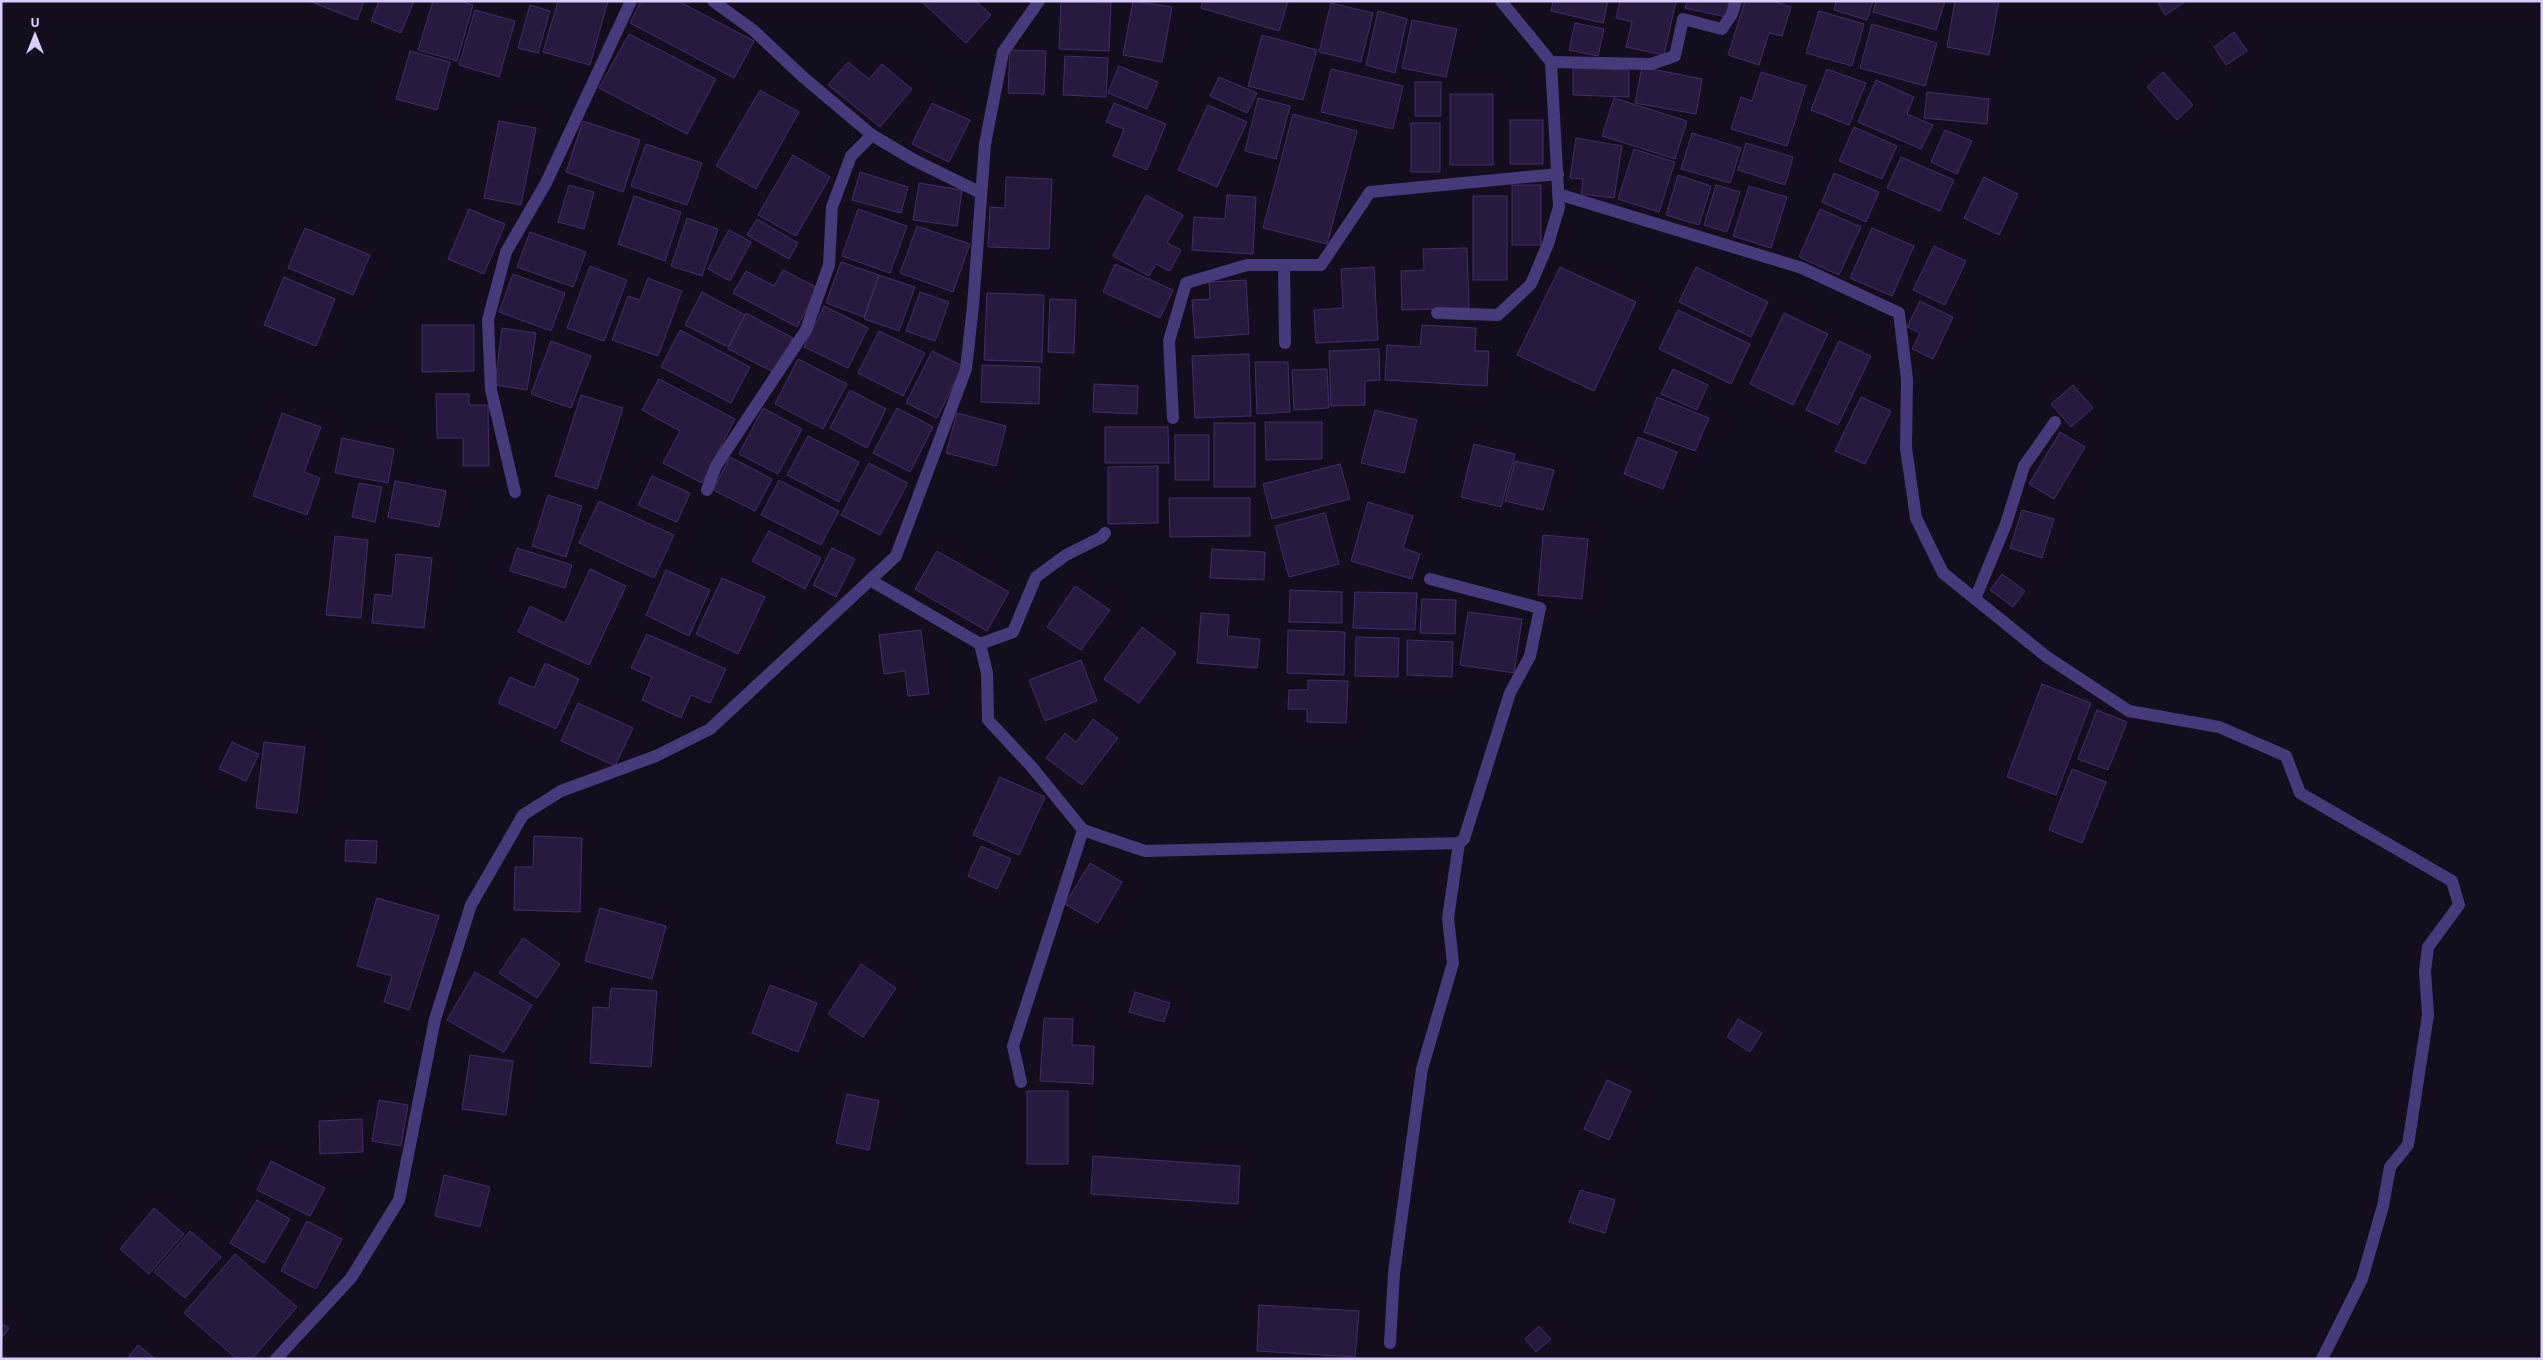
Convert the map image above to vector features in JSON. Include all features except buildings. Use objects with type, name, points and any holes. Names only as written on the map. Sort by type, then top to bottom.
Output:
[{"type":"street","points":[[515,492],[491,390],[488,320],[506,252],[546,183],[631,1]]},
{"type":"street","points":[[713,1],[753,30],[803,77],[872,135],[914,160],[981,193]]},
{"type":"street","points":[[276,1359],[351,1278],[399,1200],[435,1019],[471,905],[523,815],[561,790],[656,756],[710,729],[896,556],[966,369],[974,306],[985,144],[1003,52],[1039,1]]},
{"type":"street","points":[[1437,314],[1498,315],[1531,284],[1548,244],[1559,207],[1551,62],[1501,1]]},
{"type":"street","points":[[1551,62],[1652,64],[1675,56],[1683,19],[1722,29],[1732,14],[1736,1]]},
{"type":"street","points":[[707,490],[716,466],[806,330],[829,265],[832,207],[850,156],[872,135]]},
{"type":"street","points":[[1173,418],[1169,341],[1186,283],[1247,265],[1321,265],[1370,192],[1558,174]]},
{"type":"street","points":[[1558,194],[1802,268],[1899,313],[1907,379],[1906,448],[1916,518],[1943,572],[2047,657],[2129,711],[2219,727],[2286,756],[2300,792],[2452,881],[2459,905],[2428,947],[2425,971],[2428,1015],[2408,1145],[2390,1167],[2383,1206],[2362,1279],[2322,1359]]},
{"type":"street","points":[[1284,265],[1285,343]]},
{"type":"street","points":[[1976,598],[2006,524],[2024,466],[2055,422]]},
{"type":"street","points":[[980,644],[1012,632],[1036,577],[1066,555],[1102,537],[1105,533]]},
{"type":"street","points":[[870,580],[980,644],[987,673],[988,720],[1031,766],[1083,830],[1145,851],[1459,843],[1464,839],[1510,693],[1530,656],[1540,608],[1430,579]]},
{"type":"street","points":[[1021,1082],[1012,1046],[1083,830]]},
{"type":"street","points":[[1390,1343],[1394,1274],[1422,1069],[1453,963],[1448,918],[1459,843]]}]
